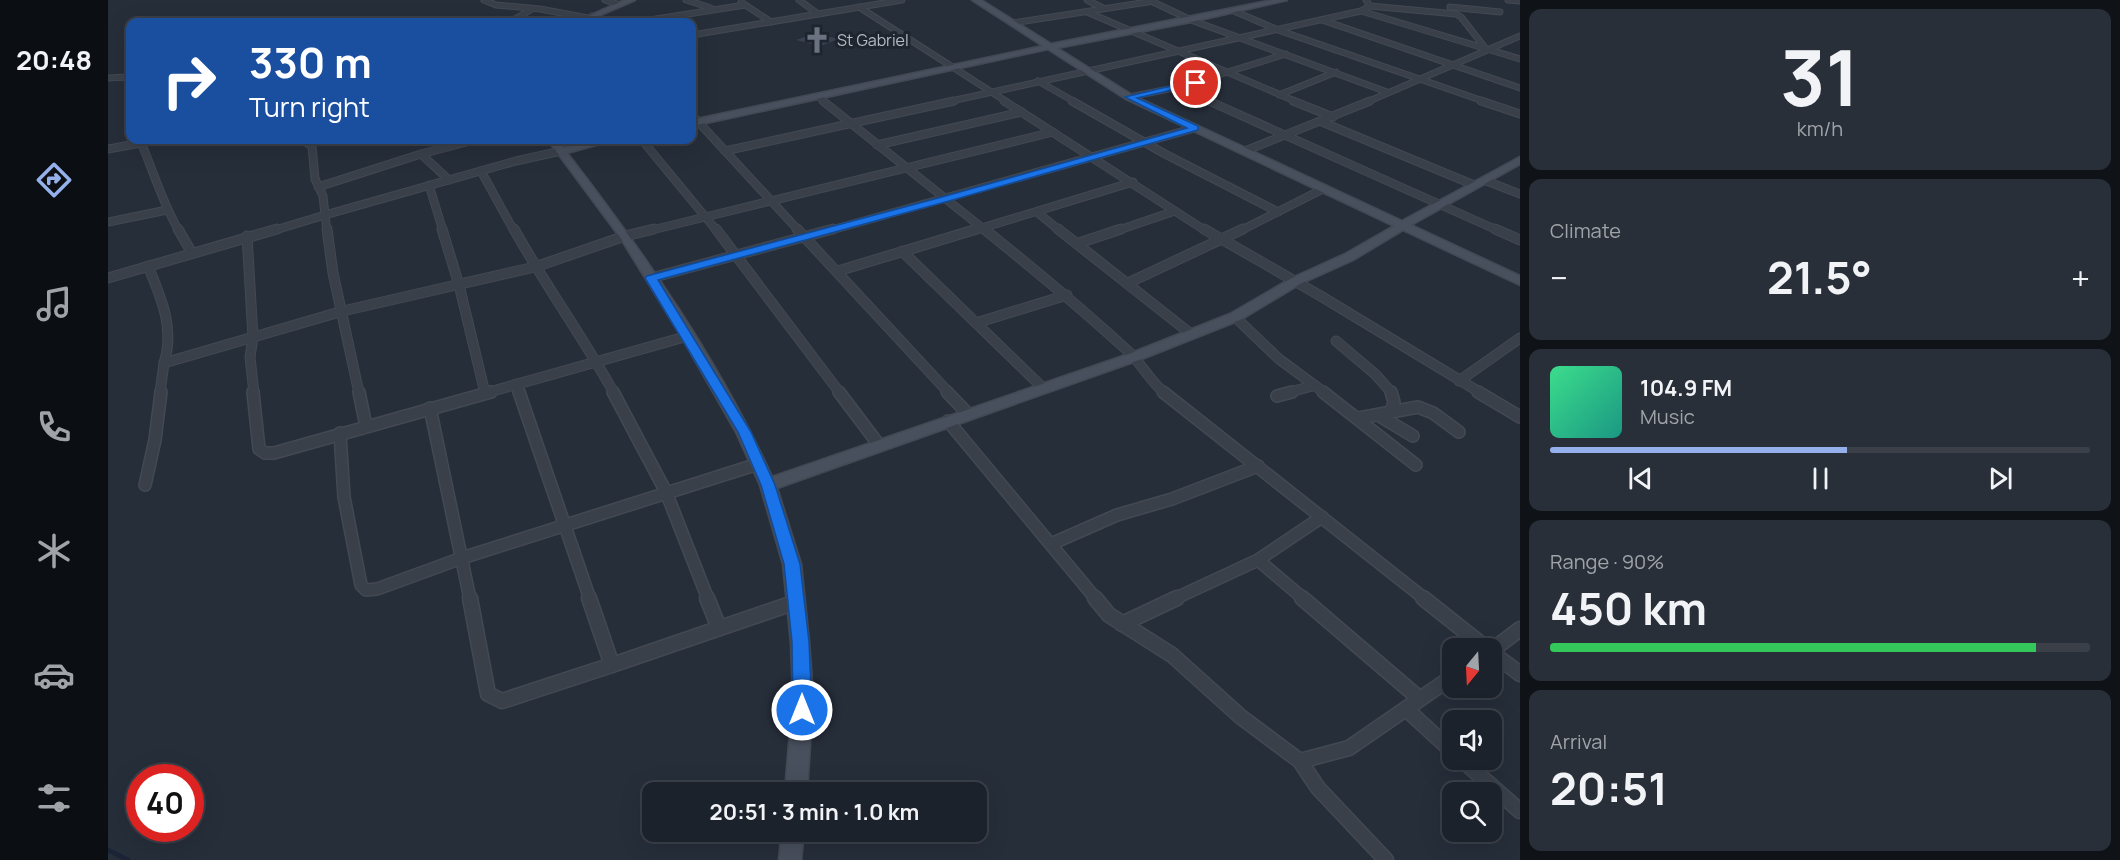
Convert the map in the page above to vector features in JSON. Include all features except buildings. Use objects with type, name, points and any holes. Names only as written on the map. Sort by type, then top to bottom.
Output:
[{"type":"street","points":[[484,0],[496,5],[590,17],[631,0]]},
{"type":"street","points":[[605,0],[617,4]]},
{"type":"street","points":[[686,0],[714,9]]},
{"type":"street","points":[[738,0],[771,22]]},
{"type":"street","points":[[799,0],[818,14]]},
{"type":"street","points":[[696,34],[902,0]]},
{"type":"street","points":[[976,0],[1129,97],[1520,281]]},
{"type":"street","points":[[1087,0],[1103,8]]},
{"type":"street","points":[[1013,23],[1153,0],[1191,20],[1387,92]]},
{"type":"street","points":[[696,120],[1283,0]]},
{"type":"street","points":[[1442,0],[1461,17],[1486,49]]},
{"type":"street","points":[[1508,0],[1520,1]]},
{"type":"street","points":[[1361,11],[1368,3],[1500,12]]},
{"type":"street","points":[[661,18],[745,5]]},
{"type":"street","points":[[859,7],[1133,182],[1174,211],[1296,281],[1520,417]]},
{"type":"street","points":[[517,18],[532,9]]},
{"type":"street","points":[[1233,11],[1278,30],[1520,114]]},
{"type":"street","points":[[725,151],[1361,11],[1520,59]]},
{"type":"street","points":[[1087,12],[1333,117]]},
{"type":"street","points":[[1322,20],[1520,88]]},
{"type":"street","points":[[1245,151],[1322,122],[1450,64],[1520,36]]},
{"type":"street","points":[[1129,97],[1179,87],[1286,54]]},
{"type":"street","points":[[1279,95],[1336,72]]},
{"type":"street","points":[[108,78],[126,77]]},
{"type":"street","points":[[1038,81],[1145,143],[1278,212]]},
{"type":"street","points":[[1179,87],[1520,240]]},
{"type":"street","points":[[817,96],[903,167],[1067,295],[1141,363],[1157,387],[1473,638]]},
{"type":"street","points":[[877,145],[1022,112]]},
{"type":"street","points":[[696,122],[838,271],[968,414]]},
{"type":"street","points":[[1322,122],[1479,182],[1520,194]]},
{"type":"street","points":[[651,278],[945,199],[1195,128]]},
{"type":"street","points":[[164,363],[343,311],[535,267],[624,236],[1053,132]]},
{"type":"street","points":[[108,149],[129,144]]},
{"type":"street","points":[[142,144],[159,183],[167,210],[192,253]]},
{"type":"street","points":[[309,144],[312,146],[315,179],[322,196],[333,273],[366,426]]},
{"type":"street","points":[[318,187],[459,144]]},
{"type":"street","points":[[645,144],[737,255],[879,445]]},
{"type":"street","points":[[108,278],[247,236],[481,171],[557,145],[624,236],[688,336],[744,432],[768,485],[792,564],[796,602],[803,697],[797,782]]},
{"type":"street","points":[[421,154],[448,180]]},
{"type":"street","points":[[768,485],[1134,357],[1235,317],[1296,281],[1350,257],[1520,160]]},
{"type":"street","points":[[481,171],[535,267],[598,364],[666,492],[719,628]]},
{"type":"street","points":[[838,271],[1133,182]]},
{"type":"street","points":[[429,185],[459,285],[485,393]]},
{"type":"street","points":[[1128,283],[1323,189]]},
{"type":"street","points":[[108,222],[167,210]]},
{"type":"street","points":[[1079,243],[1174,211]]},
{"type":"street","points":[[1037,212],[1191,334]]},
{"type":"street","points":[[247,236],[253,337],[250,357],[259,448],[266,453],[274,453],[516,384],[598,364],[688,336]]},
{"type":"street","points":[[902,250],[1043,388]]},
{"type":"street","points":[[145,485],[155,440],[168,328],[164,305],[148,266]]},
{"type":"street","points":[[976,323],[1067,295]]},
{"type":"street","points":[[1235,317],[1312,386],[1359,418],[1416,465]]},
{"type":"street","points":[[1336,341],[1342,349],[1387,384],[1394,394],[1396,403],[1391,412]]},
{"type":"street","points":[[1459,381],[1518,342]]},
{"type":"street","points":[[516,384],[612,665]]},
{"type":"street","points":[[1277,396],[1312,386]]},
{"type":"street","points":[[1359,418],[1419,406],[1459,432]]},
{"type":"street","points":[[430,408],[488,694],[502,700],[796,602]]},
{"type":"street","points":[[1378,415],[1413,436]]},
{"type":"street","points":[[948,421],[1109,615],[1172,656],[1241,717],[1300,761],[1318,788],[1386,860]]},
{"type":"street","points":[[340,433],[344,497],[361,585],[366,590],[377,589],[462,558],[758,464]]},
{"type":"street","points":[[1051,544],[1118,515],[1172,499],[1258,466]]},
{"type":"street","points":[[1122,624],[1258,560],[1322,517]]},
{"type":"street","points":[[1258,560],[1420,699]]},
{"type":"street","points":[[1502,643],[1520,629]]},
{"type":"street","points":[[1502,660],[1520,674]]},
{"type":"street","points":[[1300,761],[1349,748],[1442,684]]},
{"type":"street","points":[[1406,710],[1442,742]]},
{"type":"street","points":[[1473,770],[1520,811]]},
{"type":"street","points":[[790,860],[792,842]]},
{"type":"waterway","points":[[108,850],[128,860]]},
{"type":"place","name":"St Gabriel","points":[[817,40]]},
{"type":"route","points":[[802,710],[800,642],[792,564],[768,485],[744,432],[651,278],[945,199],[1195,128],[1129,97],[1196,83]]}]
